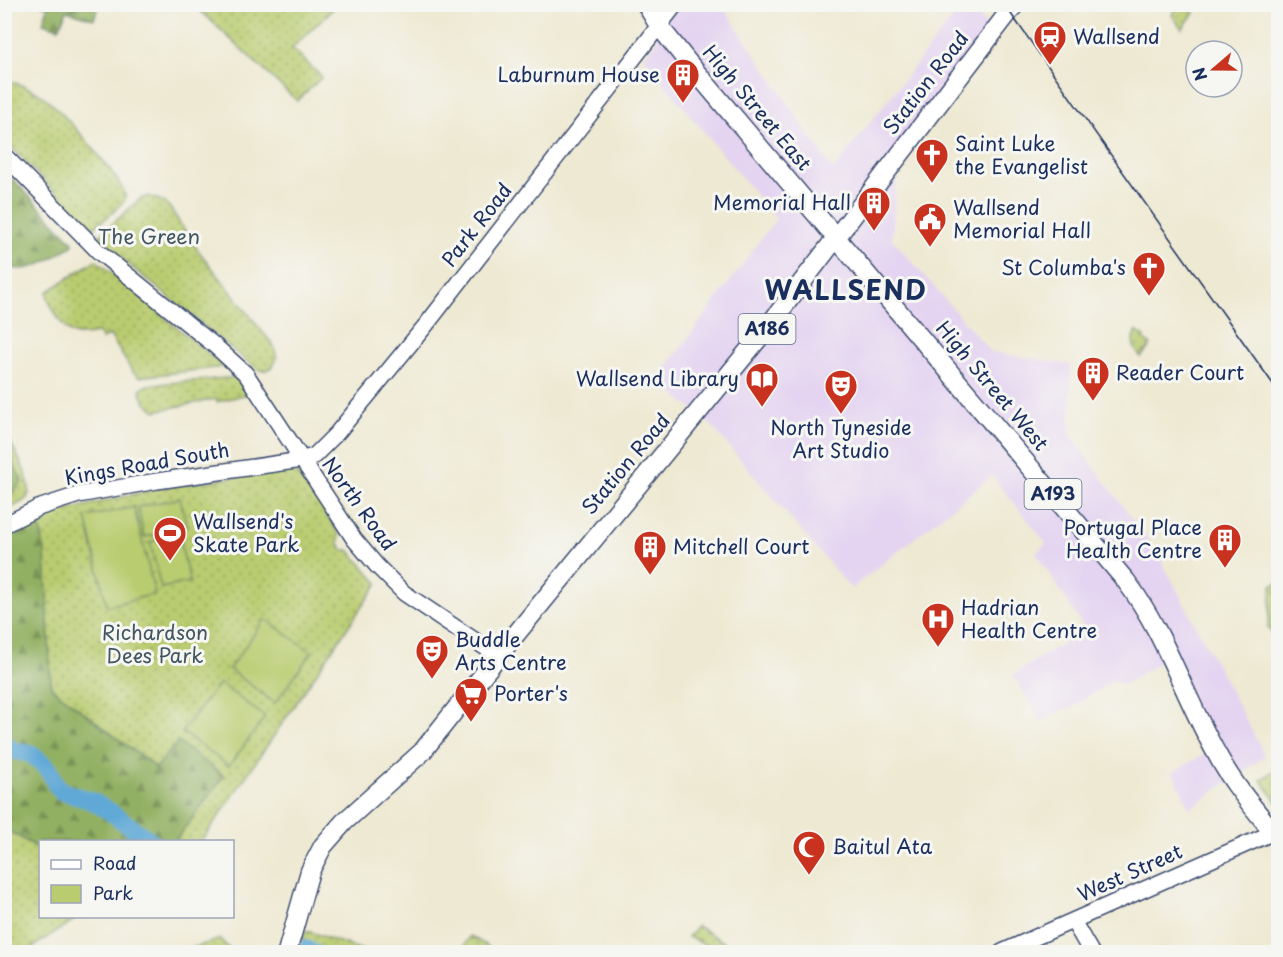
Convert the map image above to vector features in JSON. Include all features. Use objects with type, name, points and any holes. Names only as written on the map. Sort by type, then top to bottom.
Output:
[{"type":"main road","name":"High Street East","points":[[646,4],[659,26],[838,238]]},
{"type":"main road","points":[[657,4],[668,4]]},
{"type":"main road","name":"Station Road","points":[[287,952],[310,871],[322,846],[344,822],[422,752],[747,353],[838,238],[887,170],[1015,4]]},
{"type":"main road","name":"High Street West","points":[[838,238],[1132,589],[1157,632],[1219,758],[1276,835]]},
{"type":"street","name":"Park Road","points":[[302,460],[319,452],[337,433],[426,325],[676,4]]},
{"type":"street","name":"North Road","points":[[4,155],[99,252],[228,357],[254,386],[354,539],[383,573],[404,593],[498,656]]},
{"type":"street","name":"Kings Road South","points":[[4,525],[38,508],[78,495],[302,460]]},
{"type":"street","name":"West Street","points":[[1002,952],[1276,835]]},
{"type":"street","points":[[1073,921],[1091,952]]},
{"type":"shaded area","points":[[639,5],[722,5],[833,170],[954,16],[966,5],[971,5],[989,29],[897,171],[892,239],[991,352],[1071,365],[1070,435],[1157,552],[1265,756],[1190,809],[1173,772],[1207,753],[1160,662],[1125,684],[1112,681],[1068,710],[1065,708],[1041,721],[1013,675],[1085,629],[1036,553],[1046,543],[992,476],[851,589],[709,423],[657,380],[776,219],[643,58],[658,38]]},
{"type":"green space","points":[[1179,4],[1186,5],[1194,13],[1182,29],[1172,15]]},
{"type":"green space","points":[[41,5],[99,5],[94,19],[67,11],[59,28],[43,23],[48,7]]},
{"type":"green space","points":[[194,5],[337,5],[292,48],[322,77],[297,101]]},
{"type":"green space","name":"The Green","points":[[5,79],[34,91],[51,103],[91,146],[116,178],[125,199],[115,211],[91,230],[13,149],[5,128]]},
{"type":"green space","points":[[5,171],[73,242],[73,245],[49,260],[32,267],[23,269],[5,265]]},
{"type":"green space","name":"The Green","points":[[149,196],[164,202],[170,208],[197,249],[274,346],[277,358],[271,367],[265,370],[255,368],[99,240],[98,237],[140,199]]},
{"type":"green space","name":"The Green","points":[[96,260],[223,367],[139,377],[132,371],[110,335],[102,339],[98,333],[80,335],[70,332],[56,315],[47,292]]},
{"type":"green space","points":[[1136,331],[1151,345],[1141,357],[1134,345],[1133,338]]},
{"type":"green space","points":[[236,377],[248,394],[217,402],[215,399],[156,411],[145,402],[140,392],[141,388],[148,385]]},
{"type":"green space","points":[[4,431],[22,465],[29,485],[26,499],[5,511]]},
{"type":"green space","points":[[4,441],[22,482],[12,493],[5,482]]},
{"type":"green space","name":"Richardson Dees Park","points":[[283,470],[296,473],[305,480],[339,534],[339,544],[343,550],[349,550],[378,583],[203,840],[39,840],[39,918],[77,918],[28,952],[5,952],[5,534],[42,516],[160,488]]},
{"type":"green space","points":[[180,498],[187,527],[144,537],[138,507]]},
{"type":"green space","points":[[134,507],[155,594],[107,606],[86,517]]},
{"type":"green space","points":[[38,518],[45,552],[51,687],[156,768],[178,742],[224,776],[176,840],[39,840],[39,848],[5,829],[4,569],[8,560],[5,557],[5,534]]},
{"type":"green space","name":"Wallsend's Skate Park","points":[[178,535],[190,582],[161,588],[150,542]]},
{"type":"green space","points":[[1276,583],[1278,586],[1278,642],[1268,627],[1272,586]]},
{"type":"green space","points":[[265,619],[312,652],[275,703],[229,669]]},
{"type":"green space","points":[[219,683],[265,717],[229,766],[182,732]]},
{"type":"green space","points":[[1278,767],[1278,804],[1261,780]]},
{"type":"green space","points":[[697,926],[738,952],[721,952],[688,937]]},
{"type":"green space","points":[[305,930],[368,952],[319,952],[302,944]]},
{"type":"green space","points":[[470,936],[497,952],[460,952]]},
{"type":"green space","points":[[220,939],[232,952],[191,952],[192,948]]},
{"type":"waterway","points":[[4,743],[11,750],[31,754],[49,769],[61,791],[92,801],[149,840]]},
{"type":"waterway","points":[[306,949],[313,952]]},
{"type":"tram line","points":[[1004,4],[1278,391]]},
{"type":"place","name":"Wallsend","points":[[1050,66]]},
{"type":"place","name":"Laburnum House","points":[[683,104]]},
{"type":"place","name":"Saint Luke the Evangelist","points":[[932,184]]},
{"type":"place","name":"Memorial Hall","points":[[874,232]]},
{"type":"place","name":"Wallsend Memorial Hall","points":[[930,248]]},
{"type":"place","name":"St Columba's","points":[[1149,297]]},
{"type":"place","name":"Reader Court","points":[[1093,402]]},
{"type":"place","name":"Wallsend Library","points":[[762,408]]},
{"type":"place","name":"North Tyneside Art Studio","points":[[841,415]]},
{"type":"place","name":"Wallsend's Skate Park","points":[[170,562]]},
{"type":"place","name":"Portugal Place Health Centre","points":[[1225,569]]},
{"type":"place","name":"Mitchell Court","points":[[650,576]]},
{"type":"place","name":"Hadrian Health Centre","points":[[938,648]]},
{"type":"place","name":"Buddle Arts Centre","points":[[432,680]]},
{"type":"place","name":"Porter's","points":[[471,723]]},
{"type":"place","name":"Baitul Ata","points":[[809,876]]},
{"type":"district","name":"WALLSEND","points":[[846,291]]}]
